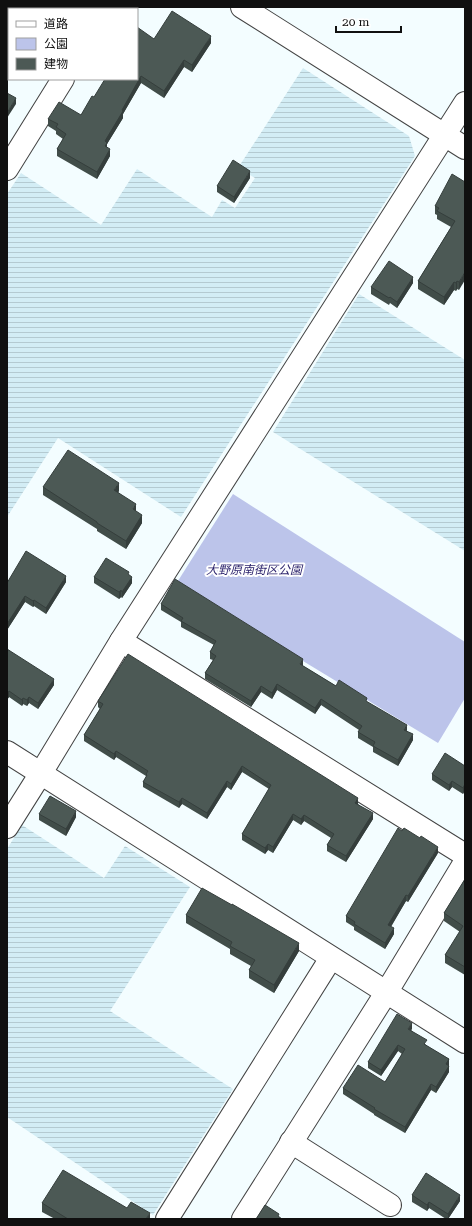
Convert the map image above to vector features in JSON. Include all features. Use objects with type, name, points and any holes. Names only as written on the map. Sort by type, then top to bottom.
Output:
[{"type":"street","points":[[242,7],[465,148]]},
{"type":"street","points":[[7,169],[63,80]]},
{"type":"street","points":[[7,827],[121,641],[465,103]]},
{"type":"street","points":[[121,641],[465,855]]},
{"type":"street","points":[[7,752],[465,1042]]},
{"type":"street","points":[[243,1219],[386,993],[465,862]]},
{"type":"street","points":[[167,1219],[331,958]]},
{"type":"street","points":[[291,1142],[390,1205]]},
{"type":"shaded area","points":[[303,68],[409,136],[415,156],[181,517],[58,438],[7,517],[7,194],[21,173],[101,225],[137,169],[212,217],[222,200],[235,208],[255,178],[238,168]]},
{"type":"shaded area","points":[[359,294],[465,360],[465,551],[273,432]]},
{"type":"shaded area","points":[[22,825],[104,878],[125,846],[190,887],[110,1011],[233,1089],[153,1215],[7,1117],[7,849]]},
{"type":"green space","name":"大野原南街区公園","points":[[233,494],[465,642],[465,698],[438,743],[176,584]]},
{"type":"building","points":[[7,7],[62,8],[8,8],[7,43]]},
{"type":"building","points":[[172,11],[211,36],[192,65],[184,60],[164,91],[141,76],[122,110],[123,111],[105,141],[107,143],[105,146],[110,149],[97,172],[57,149],[66,134],[56,127],[58,124],[48,119],[59,102],[81,115],[92,96],[94,97],[104,80],[138,80],[138,28],[154,39]]},
{"type":"building","points":[[7,93],[16,98],[7,113]]},
{"type":"building","points":[[233,160],[250,171],[234,197],[217,186]]},
{"type":"building","points":[[452,174],[465,182],[465,272],[459,282],[454,282],[444,297],[418,281],[455,221],[437,211],[439,208],[435,206]]},
{"type":"building","points":[[389,261],[413,277],[397,302],[371,287]]},
{"type":"building","points":[[68,450],[119,483],[114,490],[136,504],[133,509],[142,515],[126,541],[43,487]]},
{"type":"building","points":[[26,551],[66,576],[46,608],[25,596],[7,624],[7,583]]},
{"type":"building","points":[[106,558],[129,572],[128,574],[132,577],[122,592],[121,590],[119,592],[94,577]]},
{"type":"building","points":[[175,579],[303,659],[300,664],[336,686],[339,680],[367,698],[366,701],[407,725],[404,730],[413,734],[398,760],[373,746],[375,742],[358,732],[362,726],[321,699],[315,708],[277,684],[272,693],[261,686],[251,701],[205,673],[216,656],[210,652],[216,641],[181,621],[183,618],[161,604]]},
{"type":"building","points":[[7,649],[54,679],[38,703],[29,697],[27,700],[23,698],[22,700],[9,691],[7,694]]},
{"type":"building","points":[[128,654],[358,798],[355,803],[373,813],[346,856],[327,845],[334,834],[304,815],[301,819],[293,814],[273,847],[268,844],[265,848],[242,834],[271,785],[242,766],[231,784],[227,781],[207,813],[182,798],[179,802],[143,782],[148,771],[116,751],[114,754],[84,735],[103,704],[98,701]]},
{"type":"building","points":[[445,753],[465,766],[465,784],[463,788],[452,781],[449,785],[432,774]]},
{"type":"building","points":[[50,796],[76,811],[66,829],[39,814]]},
{"type":"building","points":[[398,828],[402,831],[404,828],[420,838],[421,836],[438,847],[388,925],[394,928],[385,943],[354,924],[355,922],[346,916]]},
{"type":"building","points":[[465,879],[465,967],[445,955],[463,926],[444,913]]},
{"type":"building","points":[[202,888],[299,943],[274,985],[249,970],[255,960],[230,946],[232,942],[186,915]]},
{"type":"building","points":[[397,1014],[412,1023],[408,1029],[427,1040],[424,1044],[449,1059],[446,1064],[449,1066],[436,1087],[431,1084],[405,1127],[374,1109],[375,1108],[343,1088],[358,1065],[385,1082],[405,1049],[398,1045],[381,1070],[368,1062]]},
{"type":"building","points":[[63,1170],[127,1208],[131,1202],[150,1213],[146,1219],[68,1219],[42,1203]]},
{"type":"building","points":[[426,1173],[460,1195],[448,1214],[429,1202],[427,1205],[412,1195]]},
{"type":"building","points":[[265,1205],[279,1214],[278,1216],[282,1219],[256,1219]]}]
